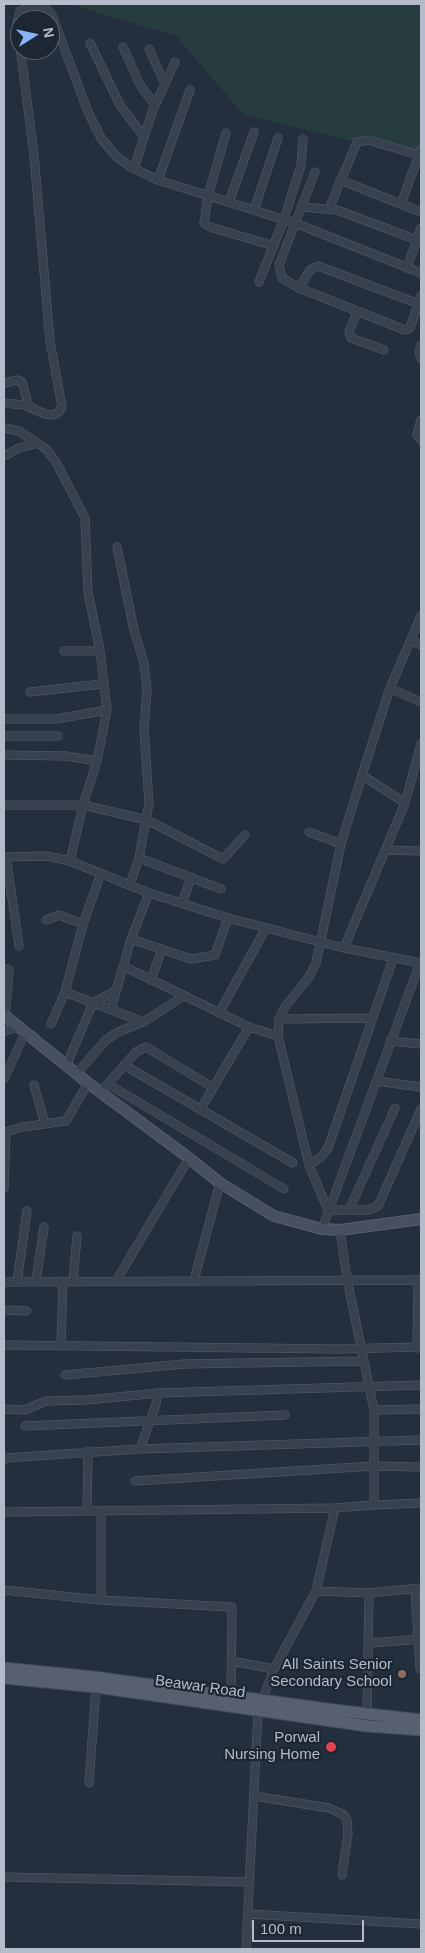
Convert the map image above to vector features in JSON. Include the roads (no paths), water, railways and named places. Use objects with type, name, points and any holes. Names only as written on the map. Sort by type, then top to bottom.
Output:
[{"type":"main road","name":"Beawar Road","points":[[4,1668],[262,1699],[367,1720]]},
{"type":"main road","name":"Beawar Road","points":[[4,1678],[96,1687],[258,1711],[416,1725]]},
{"type":"street","points":[[4,404],[14,403],[53,415],[58,413],[62,407],[62,398],[50,341],[34,156],[17,23],[20,11],[29,8],[45,7],[52,15],[88,112],[101,138],[117,157],[158,180],[295,223],[421,273]]},
{"type":"street","points":[[90,43],[120,105],[144,137]]},
{"type":"street","points":[[123,47],[140,85],[155,105]]},
{"type":"street","points":[[149,49],[164,82]]},
{"type":"street","points":[[134,168],[155,105],[164,82],[175,62]]},
{"type":"street","points":[[158,180],[190,90]]},
{"type":"street","points":[[226,132],[202,219],[206,225],[274,246]]},
{"type":"street","points":[[229,202],[254,132]]},
{"type":"street","points":[[254,210],[278,138]]},
{"type":"street","points":[[259,282],[284,220],[300,165],[303,139]]},
{"type":"street","points":[[329,209],[354,146],[361,141],[368,140],[420,152],[402,204]]},
{"type":"street","points":[[299,288],[310,270],[318,266],[420,300],[409,329],[299,288],[286,281],[279,272],[279,265],[315,172]]},
{"type":"street","points":[[340,180],[421,212]]},
{"type":"street","points":[[302,207],[329,209],[417,240]]},
{"type":"street","points":[[407,268],[421,228]]},
{"type":"street","points":[[358,311],[349,331],[351,338],[384,350]]},
{"type":"street","points":[[421,345],[419,350],[421,359]]},
{"type":"street","points":[[4,383],[17,380],[22,382],[29,407]]},
{"type":"street","points":[[421,420],[417,434],[421,440]]},
{"type":"street","points":[[4,428],[19,431],[38,443],[56,462],[85,518],[88,592],[100,651],[102,684],[107,710],[97,761],[83,805],[70,861]]},
{"type":"street","points":[[4,456],[19,448],[38,443]]},
{"type":"street","points":[[117,547],[134,630],[146,676],[144,729],[150,792],[147,820],[139,858],[130,884]]},
{"type":"street","points":[[328,1210],[309,1165],[278,1036],[278,1020],[284,1008],[309,977],[316,963],[342,844],[362,776],[390,688],[421,616]]},
{"type":"street","points":[[411,640],[421,645]]},
{"type":"street","points":[[64,651],[100,651]]},
{"type":"street","points":[[30,692],[102,684]]},
{"type":"street","points":[[390,688],[421,702]]},
{"type":"street","points":[[4,719],[56,719],[107,710]]},
{"type":"street","points":[[4,736],[58,736]]},
{"type":"street","points":[[344,948],[405,803],[421,744]]},
{"type":"street","points":[[4,755],[66,756],[97,761]]},
{"type":"street","points":[[362,776],[405,803]]},
{"type":"street","points":[[4,805],[83,805],[147,820],[224,859],[245,835]]},
{"type":"street","points":[[309,832],[342,844]]},
{"type":"street","points":[[385,850],[421,851]]},
{"type":"street","points":[[19,946],[5,857],[47,856],[70,861],[149,893],[228,918],[321,943],[420,963],[322,1229]]},
{"type":"street","points":[[139,858],[221,889]]},
{"type":"street","points":[[51,1024],[65,992],[83,924],[101,873]]},
{"type":"street","points":[[182,904],[192,877]]},
{"type":"street","points":[[111,1009],[131,939],[149,893]]},
{"type":"street","points":[[46,920],[59,915],[83,924]]},
{"type":"street","points":[[131,939],[191,959],[216,955],[228,918]]},
{"type":"street","points":[[219,1013],[266,928]]},
{"type":"street","points":[[151,980],[162,949]]},
{"type":"street","points":[[309,1165],[328,1148],[393,959]]},
{"type":"street","points":[[123,966],[249,1027],[278,1036]]},
{"type":"street","points":[[4,969],[9,970],[4,1015],[94,1088],[220,1183],[274,1216],[322,1229],[340,1230],[421,1219]]},
{"type":"street","points":[[66,1066],[93,1002],[117,990]]},
{"type":"street","points":[[65,992],[143,1022]]},
{"type":"street","points":[[77,1073],[106,1040],[118,1032],[143,1022],[184,996]]},
{"type":"street","points":[[278,1020],[373,1018]]},
{"type":"street","points":[[200,1110],[249,1027]]},
{"type":"street","points":[[4,1031],[21,1030]]},
{"type":"street","points":[[4,1079],[21,1030]]},
{"type":"street","points":[[390,1041],[421,1044]]},
{"type":"street","points":[[4,1188],[6,1132],[22,1126],[66,1121],[94,1088],[108,1084],[136,1052],[146,1047],[212,1087]]},
{"type":"street","points":[[124,1066],[293,1163]]},
{"type":"street","points":[[376,1081],[421,1087]]},
{"type":"street","points":[[108,1084],[284,1189]]},
{"type":"street","points":[[34,1085],[45,1124]]},
{"type":"street","points":[[349,1210],[395,1108]]},
{"type":"street","points":[[328,1210],[368,1210],[378,1206],[421,1109]]},
{"type":"street","points":[[116,1281],[189,1158]]},
{"type":"street","points":[[194,1280],[220,1183]]},
{"type":"street","points":[[17,1282],[27,1211]]},
{"type":"street","points":[[36,1281],[44,1227]]},
{"type":"street","points":[[340,1230],[347,1279],[374,1410],[374,1505]]},
{"type":"street","points":[[74,1281],[76,1236]]},
{"type":"street","points":[[4,1282],[420,1280],[419,1348],[4,1345]]},
{"type":"street","points":[[61,1344],[63,1281]]},
{"type":"street","points":[[4,1310],[27,1312]]},
{"type":"street","points":[[65,1374],[184,1364],[364,1361]]},
{"type":"street","points":[[4,1409],[26,1410],[46,1401],[87,1400],[158,1393],[421,1385]]},
{"type":"street","points":[[140,1449],[158,1393]]},
{"type":"street","points":[[374,1410],[421,1409]]},
{"type":"street","points":[[25,1426],[285,1415]]},
{"type":"street","points":[[4,1460],[5,1458],[88,1451],[421,1440]]},
{"type":"street","points":[[87,1511],[88,1451]]},
{"type":"street","points":[[135,1481],[374,1466],[421,1467]]},
{"type":"street","points":[[4,1512],[335,1508],[421,1503]]},
{"type":"street","points":[[246,1949],[258,1711],[274,1669],[316,1591],[335,1508]]},
{"type":"street","points":[[101,1511],[101,1600]]},
{"type":"street","points":[[316,1591],[368,1594],[418,1589],[420,1669]]},
{"type":"street","points":[[4,1590],[101,1600],[232,1606],[231,1695]]},
{"type":"street","points":[[367,1720],[370,1643],[368,1594]]},
{"type":"street","points":[[370,1643],[420,1639]]},
{"type":"street","points":[[231,1661],[274,1669]]},
{"type":"street","points":[[89,1784],[96,1687]]},
{"type":"street","points":[[254,1796],[329,1808],[344,1815],[348,1834],[342,1876]]},
{"type":"street","points":[[4,1877],[250,1882]]},
{"type":"street","points":[[248,1914],[421,1924]]},
{"type":"place","name":"All Saints Senior Secondary School","points":[[402,1674]]},
{"type":"place","name":"Porwal Nursing Home","points":[[331,1747]]}]
